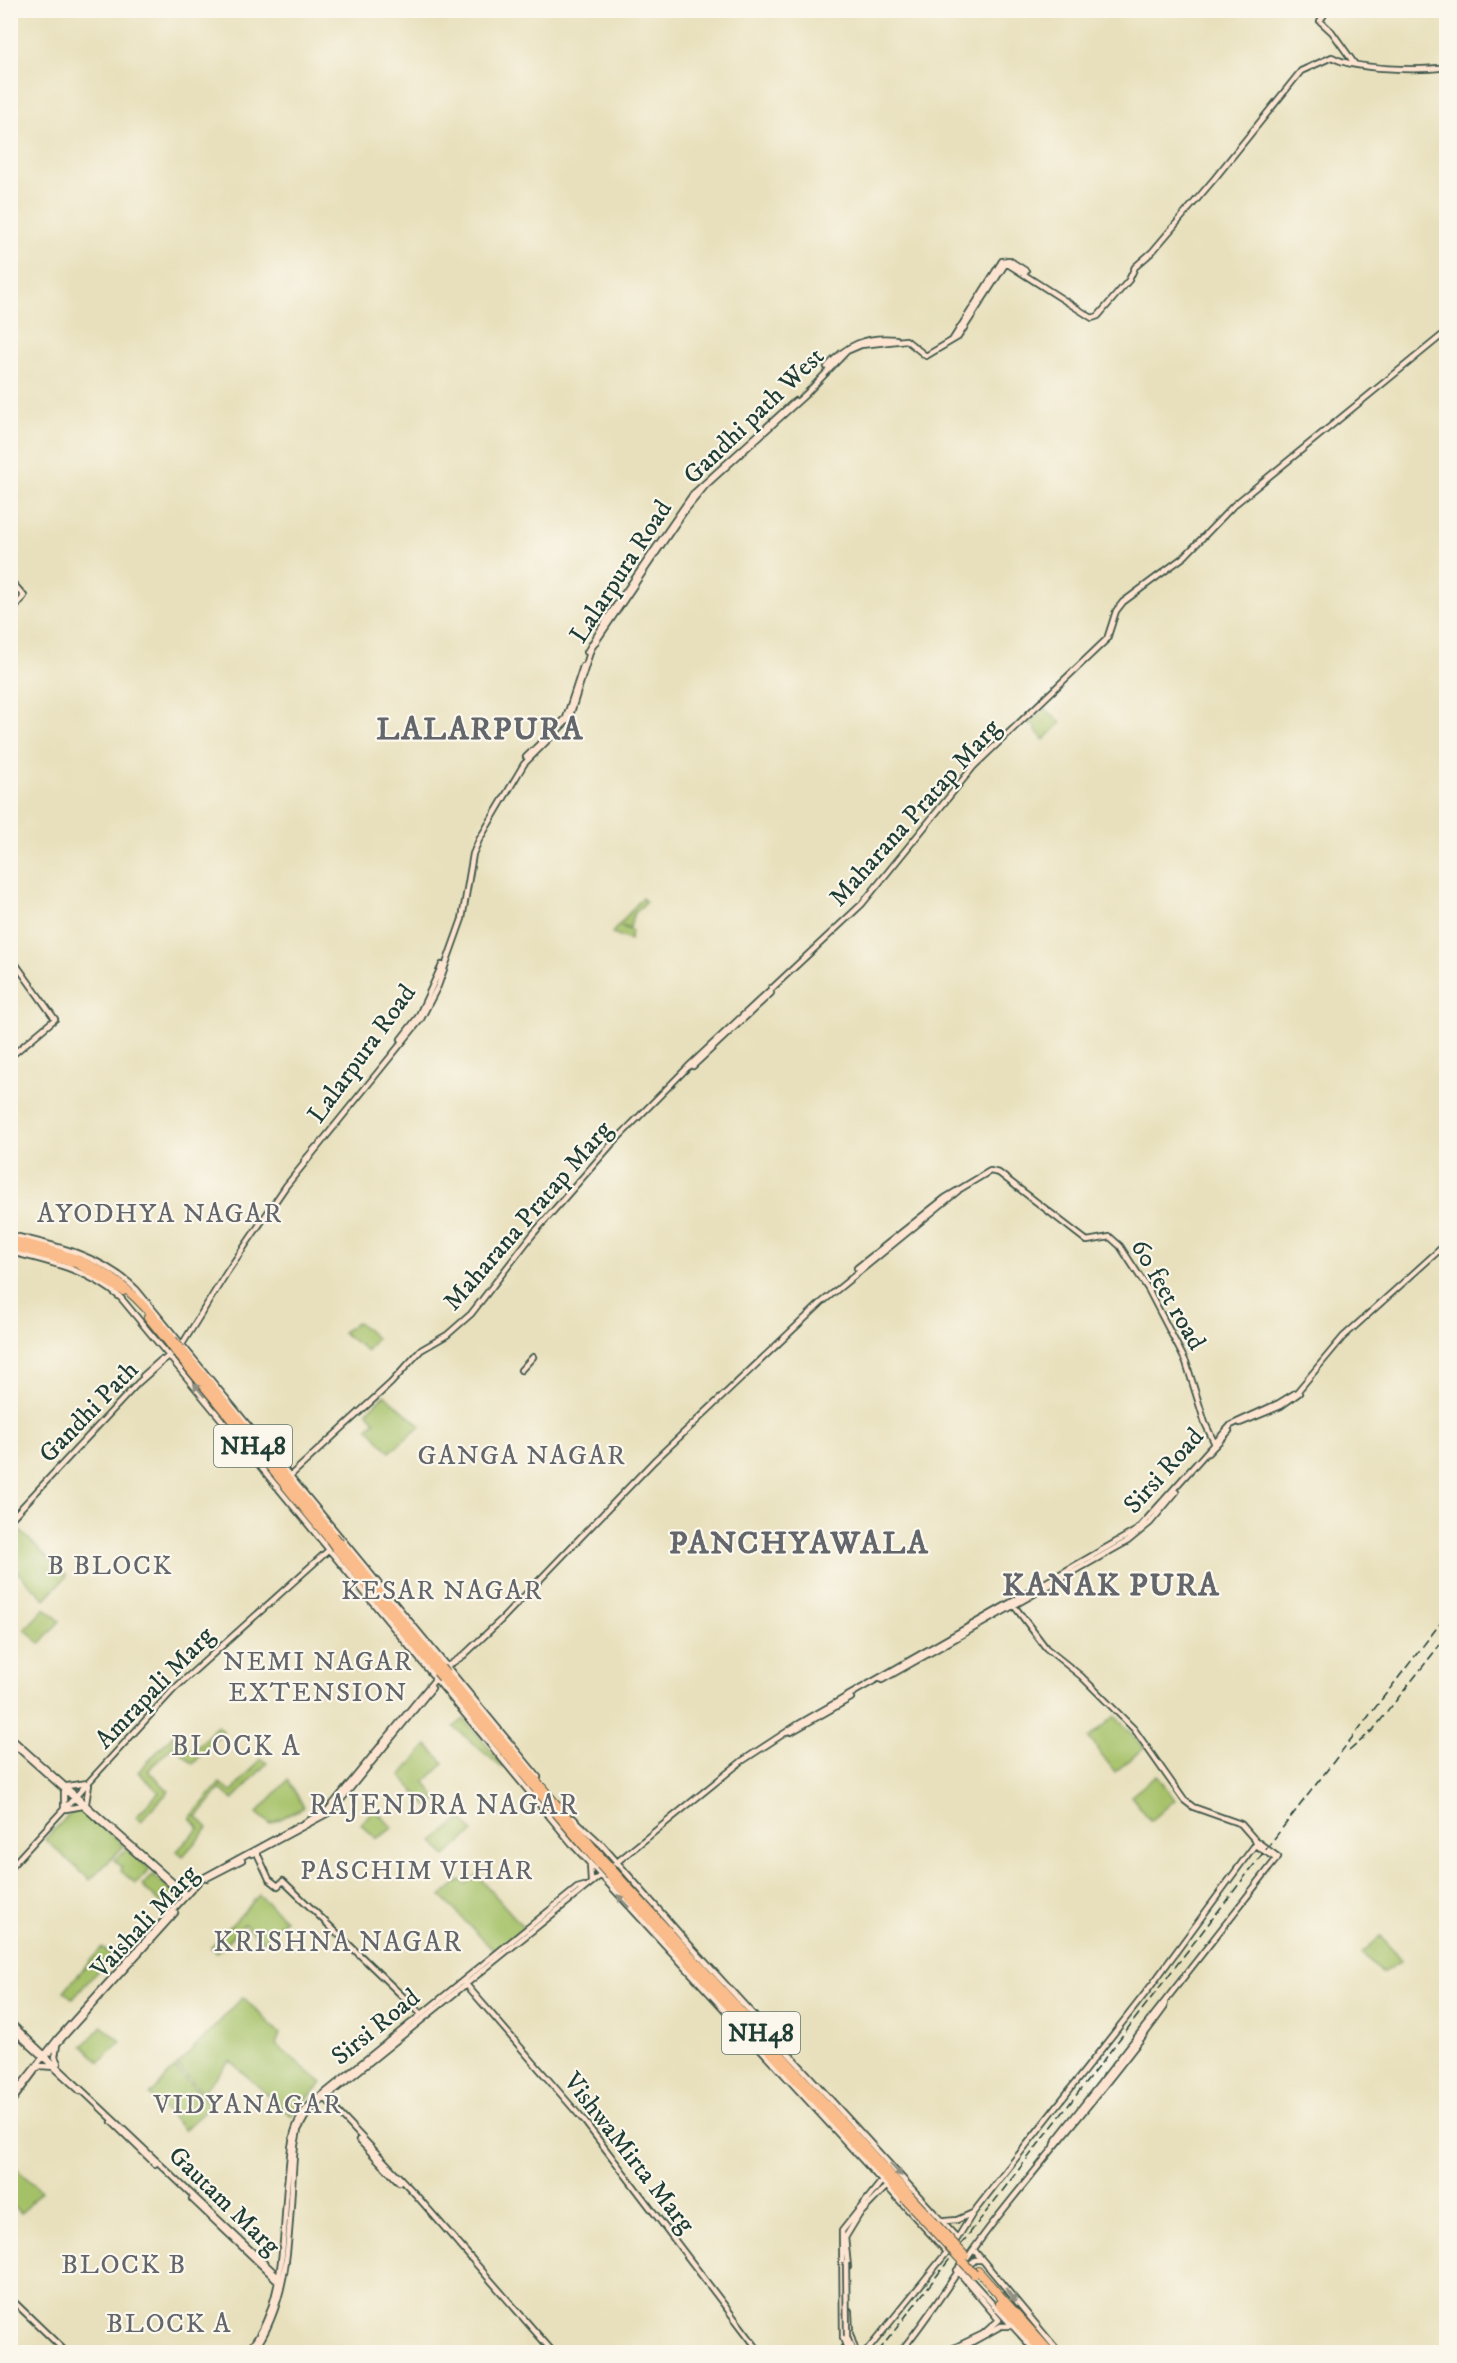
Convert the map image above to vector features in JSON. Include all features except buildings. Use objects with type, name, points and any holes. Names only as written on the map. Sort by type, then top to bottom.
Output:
[{"type":"highway","name":"NH48","points":[[10,1240],[76,1258],[104,1271],[142,1302],[175,1347]]},
{"type":"highway","name":"NH48","points":[[12,1251],[66,1260],[102,1276],[138,1305],[603,1864],[613,1870],[1050,2352]]},
{"type":"highway","name":"NH48","points":[[976,2272],[1043,2352]]},
{"type":"street","points":[[1327,10],[1320,21],[1332,32],[1354,63]]},
{"type":"street","points":[[897,339],[909,341],[926,356],[958,337],[1006,263],[1094,317],[1129,280],[1135,267],[1152,252],[1215,178],[1301,71],[1332,57],[1342,63],[1420,70],[1446,67]]},
{"type":"street","name":"Maharana Pratap Marg","points":[[291,1475],[391,1383],[421,1350],[447,1335],[471,1314],[580,1179],[771,988],[862,904],[974,766],[1107,639],[1116,610],[1123,602],[1185,556],[1238,504],[1446,332]]},
{"type":"street","name":"Gandhi path West","points":[[420,1018],[437,987],[462,919],[473,854],[524,764],[569,719],[591,649],[683,513],[706,485],[794,406],[847,351],[861,345],[897,339]]},
{"type":"street","name":"Lalarpura Road","points":[[175,1347],[284,1184],[420,1018],[435,984],[459,916],[470,855],[476,841],[521,763],[566,718],[593,640],[680,512],[704,483],[801,396],[846,347],[866,340],[897,339]]},
{"type":"street","points":[[10,580],[24,596],[10,615]]},
{"type":"street","points":[[10,956],[55,1019],[10,1057]]},
{"type":"street","points":[[175,1347],[286,1186],[420,1018]]},
{"type":"street","name":"60 feet road","points":[[958,1191],[990,1171],[999,1173],[1087,1242],[1110,1237],[1120,1246],[1151,1294],[1190,1370],[1205,1423],[1214,1442]]},
{"type":"street","points":[[460,1657],[520,1602],[654,1461],[794,1328],[863,1267],[958,1191]]},
{"type":"street","points":[[460,1657],[652,1459],[819,1300],[913,1221],[958,1191]]},
{"type":"street","points":[[10,1234],[78,1252],[116,1272],[136,1289],[175,1347],[443,1672],[570,1815],[608,1853],[616,1858],[624,1857]]},
{"type":"street","name":"Sirsi Road","points":[[1051,1582],[1143,1526],[1214,1442],[1238,1421],[1279,1403],[1296,1392],[1343,1337],[1446,1246]]},
{"type":"street","name":"Sirsi Road","points":[[250,2352],[263,2328],[275,2297],[294,2129],[305,2110],[577,1888],[586,1886],[600,1875],[613,1870],[624,1857],[670,1816],[742,1761],[1012,1604],[1128,1540],[1150,1524],[1232,1428],[1293,1399],[1344,1339],[1446,1246]]},
{"type":"street","points":[[10,1258],[12,1251]]},
{"type":"street","points":[[175,1347],[291,1475],[335,1542]]},
{"type":"street","name":"Gandhi Path","points":[[10,1520],[138,1383],[175,1347]]},
{"type":"street","points":[[521,1370],[533,1357]]},
{"type":"street","name":"Amrapali Marg","points":[[63,1810],[174,1689],[335,1542]]},
{"type":"street","points":[[900,2352],[974,2250],[1054,2147],[1119,2069],[1164,2008],[1165,2002],[1277,1858],[1256,1843],[1241,1824],[1193,1807],[1177,1792],[1155,1756],[1134,1729],[1081,1676],[1046,1648],[1012,1604]]},
{"type":"street","name":"Vaishali Marg","points":[[10,2104],[45,2055],[187,1897],[210,1876],[330,1813],[443,1672],[460,1657]]},
{"type":"street","points":[[443,1672],[600,1875],[947,2252]]},
{"type":"street","points":[[10,1737],[65,1788]]},
{"type":"street","points":[[10,1741],[187,1897]]},
{"type":"street","points":[[65,1788],[90,1782],[85,1805]]},
{"type":"street","points":[[63,1810],[65,1788]]},
{"type":"street","points":[[10,1868],[63,1810],[71,1806],[85,1805]]},
{"type":"street","points":[[866,2352],[947,2252],[973,2212],[1159,1976],[1256,1843]]},
{"type":"street","points":[[256,1851],[269,1879],[278,1886],[283,1881],[421,2014]]},
{"type":"street","points":[[608,1853],[613,1870],[944,2221],[957,2238]]},
{"type":"street","points":[[591,1864],[591,1882]]},
{"type":"street","name":"Sirsi Road","points":[[250,2352],[260,2344],[271,2322],[284,2283],[298,2130],[308,2112],[421,2014],[462,1983]]},
{"type":"street","name":"VishwaMirta Marg","points":[[462,1983],[585,2122],[759,2352]]},
{"type":"street","name":"Gautam Marg","points":[[10,2022],[284,2283]]},
{"type":"street","points":[[58,2041],[55,2051],[58,2067],[34,2068],[37,2047],[58,2041]]},
{"type":"street","name":"Vaishali Marg","points":[[10,2098],[25,2081]]},
{"type":"street","points":[[322,2098],[416,2195],[551,2352]]},
{"type":"street","points":[[852,2352],[847,2337],[842,2231],[881,2182]]},
{"type":"street","points":[[843,2262],[845,2237],[859,2215],[886,2187]]},
{"type":"street","points":[[944,2221],[957,2220],[973,2212]]},
{"type":"street","points":[[936,2241],[945,2240],[950,2229]]},
{"type":"street","points":[[845,2237],[852,2352]]},
{"type":"street","points":[[974,2250],[1059,2352]]},
{"type":"street","points":[[959,2271],[975,2260],[982,2260]]},
{"type":"street","points":[[959,2271],[1036,2352]]},
{"type":"street","points":[[945,2352],[976,2340],[999,2320],[959,2271]]},
{"type":"street","points":[[10,2298],[66,2352]]},
{"type":"street","points":[[954,2352],[1001,2326],[1014,2327]]},
{"type":"street","points":[[841,2352],[850,2337]]},
{"type":"street","points":[[259,2352],[260,2344]]},
{"type":"green space","points":[[1045,708],[1061,723],[1044,740],[1036,731],[1036,727],[1029,724]]},
{"type":"green space","points":[[642,898],[646,902],[633,915],[630,928],[621,926],[632,931],[630,940],[612,933]]},
{"type":"green space","points":[[358,1322],[376,1338],[367,1351],[342,1332]]},
{"type":"green space","points":[[385,1395],[421,1426],[390,1452],[368,1428],[375,1421],[367,1411]]},
{"type":"green space","points":[[12,1523],[67,1576],[45,1599],[11,1566]]},
{"type":"green space","points":[[45,1608],[60,1621],[40,1644],[25,1629]]},
{"type":"green space","points":[[1115,1716],[1144,1748],[1115,1772],[1089,1738]]},
{"type":"green space","points":[[464,1719],[504,1766],[501,1767],[454,1727]]},
{"type":"green space","points":[[217,1726],[223,1731],[193,1764],[173,1745],[148,1771],[169,1791],[141,1821],[136,1817],[159,1792],[138,1772],[173,1735],[193,1752]]},
{"type":"green space","points":[[427,1745],[444,1763],[425,1782],[437,1800],[428,1807],[401,1776]]},
{"type":"green space","points":[[261,1759],[267,1763],[233,1800],[220,1789],[197,1817],[208,1828],[183,1856],[177,1851],[199,1828],[190,1818],[220,1783],[231,1792]]},
{"type":"green space","points":[[1157,1775],[1175,1800],[1151,1821],[1131,1796]]},
{"type":"green space","points":[[288,1780],[304,1807],[270,1824],[257,1813]]},
{"type":"green space","points":[[374,1809],[393,1828],[376,1839],[361,1824]]},
{"type":"green space","points":[[82,1810],[124,1846],[90,1880],[45,1839],[73,1811]]},
{"type":"green space","points":[[462,1818],[473,1832],[445,1856],[433,1841]]},
{"type":"green space","points":[[127,1849],[150,1869],[136,1884],[121,1871],[122,1867],[114,1860]]},
{"type":"green space","points":[[153,1874],[178,1897],[167,1909],[142,1886]]},
{"type":"green space","points":[[477,1875],[524,1928],[495,1952],[441,1896],[461,1880],[466,1884]]},
{"type":"green space","points":[[259,1895],[285,1919],[264,1942],[244,1924],[217,1953],[211,1947]]},
{"type":"green space","points":[[1381,1936],[1401,1961],[1382,1973],[1362,1953]]},
{"type":"green space","points":[[102,1947],[111,1955],[73,1999],[64,1991]]},
{"type":"green space","points":[[243,1997],[280,2034],[276,2045],[322,2083],[291,2116],[230,2061],[202,2092],[177,2066]]},
{"type":"green space","points":[[102,2026],[121,2042],[100,2062],[83,2046]]},
{"type":"green space","points":[[175,2068],[211,2105],[184,2130],[150,2095]]},
{"type":"green space","points":[[10,2163],[41,2191],[21,2213],[11,2204]]},
{"type":"railway","points":[[878,2352],[1446,1616]]},
{"type":"railway","points":[[1349,1751],[1373,1730],[1446,1637]]},
{"type":"district","name":"LALARPURA","points":[[480,728]]},
{"type":"district","name":"AYODHYA NAGAR","points":[[160,1213]]},
{"type":"district","name":"GANGA NAGAR","points":[[522,1455]]},
{"type":"district","name":"PANCHYAWALA","points":[[799,1542]]},
{"type":"district","name":"B BLOCK","points":[[110,1565]]},
{"type":"district","name":"KANAK PURA","points":[[1111,1584]]},
{"type":"district","name":"KESAR NAGAR","points":[[442,1590]]},
{"type":"district","name":"NEMI NAGAR EXTENSION","points":[[318,1676]]},
{"type":"district","name":"BLOCK A","points":[[236,1745]]},
{"type":"district","name":"RAJENDRA NAGAR","points":[[444,1804]]},
{"type":"district","name":"PASCHIM VIHAR","points":[[417,1870]]},
{"type":"district","name":"KRISHNA NAGAR","points":[[338,1941]]},
{"type":"district","name":"VIDYANAGAR","points":[[248,2104]]},
{"type":"district","name":"BLOCK B","points":[[124,2264]]},
{"type":"district","name":"BLOCK A","points":[[169,2323]]}]
